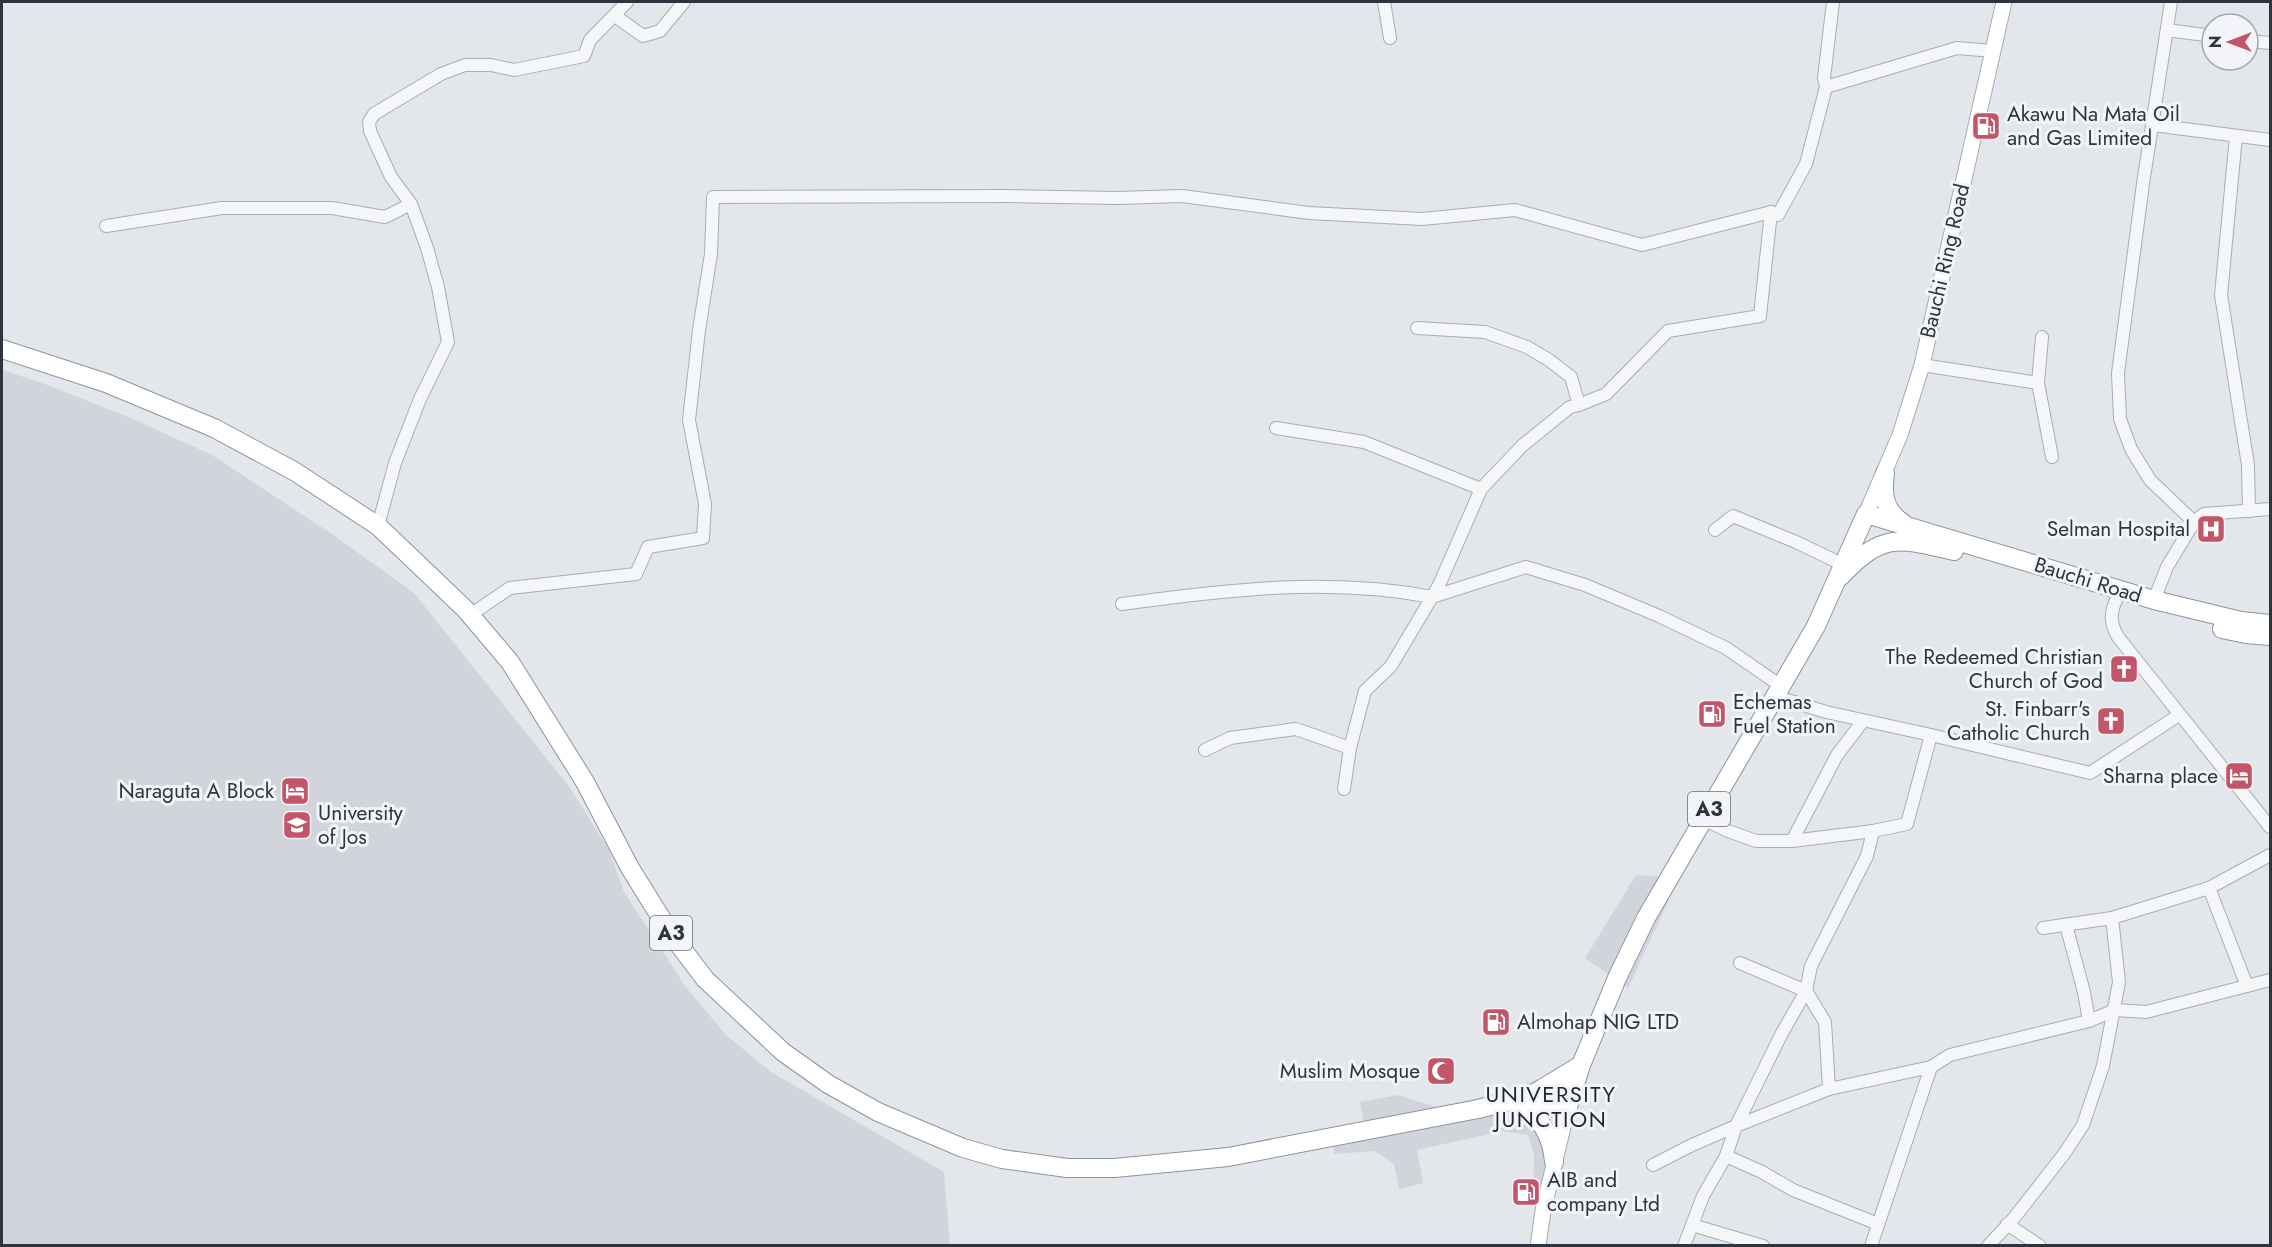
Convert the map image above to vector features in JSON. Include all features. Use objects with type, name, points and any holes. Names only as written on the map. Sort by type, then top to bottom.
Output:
[{"type":"highway","name":"A3","points":[[2,349],[106,383],[214,428],[294,471],[378,526],[470,615],[510,662],[585,782],[671,934],[705,979],[783,1052],[828,1084],[878,1113],[963,1148],[1002,1159],[1066,1168],[1115,1168],[1228,1157],[1520,1101],[1568,1104],[1581,1065],[1629,950],[1816,626],[1866,514]]},
{"type":"highway","points":[[1885,473],[1884,493],[1887,507],[1896,518],[1907,525]]},
{"type":"highway","name":"Bauchi Road","points":[[1866,514],[2154,600],[2241,621],[2271,624]]},
{"type":"highway","name":"Bauchi Road","points":[[1834,584],[1854,563],[1878,545],[1906,542],[1939,548],[2116,600],[2246,634],[2271,636]]},
{"type":"highway","name":"A3","points":[[1520,1101],[1581,1065]]},
{"type":"highway","points":[[1520,1101],[1549,1134],[1554,1162]]},
{"type":"main road","name":"Bauchi Ring Road","points":[[1866,514],[1885,473],[1922,365],[2004,2]]},
{"type":"main road","points":[[1538,1245],[1568,1104]]},
{"type":"street","points":[[378,526],[395,463],[420,399],[448,342],[428,248],[411,204],[391,177],[370,131],[369,122],[374,114],[441,74],[465,65],[491,65],[514,70],[584,56],[590,40],[627,2]]},
{"type":"street","points":[[615,16],[643,36],[660,31],[684,2]]},
{"type":"street","points":[[1384,2],[1390,38]]},
{"type":"street","points":[[470,615],[510,588],[636,574],[648,547],[703,538],[705,504],[689,420],[699,330],[711,254],[713,197],[1006,195],[1118,198],[1182,196],[1310,213],[1422,219],[1515,210],[1642,245],[1771,212],[1778,215],[1806,164],[1826,87],[1824,78],[1833,2]]},
{"type":"street","points":[[2171,2],[2118,374],[2120,419],[2131,449],[2150,480],[2194,522]]},
{"type":"street","points":[[2167,30],[2200,34]]},
{"type":"street","points":[[1826,87],[1957,48],[1993,51]]},
{"type":"street","points":[[2153,125],[2271,140]]},
{"type":"street","points":[[2236,136],[2220,295],[2248,465],[2249,511]]},
{"type":"street","points":[[106,226],[222,208],[332,208],[385,217],[411,204]]},
{"type":"street","points":[[1344,789],[1350,748],[1365,691],[1391,666],[1432,597],[1481,489],[1523,445],[1570,407],[1606,394],[1668,332],[1760,316],[1771,212]]},
{"type":"street","points":[[1417,328],[1485,332],[1527,347],[1571,377],[1579,405]]},
{"type":"street","points":[[2042,337],[2038,382],[2052,457]]},
{"type":"street","points":[[1922,365],[2038,382]]},
{"type":"street","points":[[1276,428],[1364,442],[1481,489]]},
{"type":"street","points":[[2154,600],[2167,567],[2194,522],[2204,514],[2271,509]]},
{"type":"street","points":[[1715,530],[1733,516],[1788,538],[1842,564]]},
{"type":"street","points":[[1122,604],[1284,586],[1401,591],[1432,597],[1526,567],[1585,585],[1659,616],[1726,648],[1778,691],[1863,721],[2090,773],[2180,715]]},
{"type":"street","points":[[2116,600],[2110,614],[2118,637],[2271,827]]},
{"type":"street","points":[[1792,841],[1837,754],[1863,721]]},
{"type":"street","points":[[1205,750],[1230,738],[1296,729],[1350,748]]},
{"type":"street","points":[[1703,819],[1756,841],[1792,841],[1873,831],[1907,824],[1931,735]]},
{"type":"street","points":[[1684,1245],[1703,1196],[1726,1156],[1736,1126],[1782,1033],[1806,991],[1811,966],[1867,856],[1873,831]]},
{"type":"street","points":[[2043,928],[2112,918],[2209,888],[2271,855]]},
{"type":"street","points":[[2209,888],[2247,986]]},
{"type":"street","points":[[1988,1245],[2014,1218],[2043,1182],[2083,1125],[2103,1066],[2119,982],[2112,918]]},
{"type":"street","points":[[2066,925],[2084,992],[2089,1021]]},
{"type":"street","points":[[1740,963],[1806,991],[1826,1022],[1829,1089]]},
{"type":"street","points":[[1653,1166],[1692,1144],[1829,1089],[1930,1067],[1950,1055],[2089,1021],[2115,1010],[2146,1012],[2271,980]]},
{"type":"street","points":[[1871,1245],[1930,1067]]},
{"type":"street","points":[[1726,1156],[1762,1172],[1793,1190],[1878,1224]]},
{"type":"street","points":[[2007,1224],[2040,1245]]},
{"type":"street","points":[[1692,1225],[1763,1245]]},
{"type":"shaded area","name":"University of Jos","points":[[2,370],[42,383],[133,419],[212,455],[332,534],[414,593],[568,785],[609,850],[624,892],[685,986],[726,1035],[771,1072],[944,1172],[950,1245],[2,1245]]},
{"type":"shaded area","points":[[1636,875],[1679,878],[1628,988],[1585,958]]},
{"type":"shaded area","points":[[1537,1079],[1550,1156],[1542,1195],[1533,1193],[1534,1154],[1528,1135],[1503,1131],[1417,1150],[1423,1183],[1399,1189],[1394,1164],[1375,1151],[1334,1154],[1331,1132],[1364,1126],[1360,1102],[1398,1095],[1439,1108],[1513,1089]]},
{"type":"place","name":"Akawu Na Mata Oil and Gas Limited","points":[[1986,126]]},
{"type":"place","name":"Selman Hospital","points":[[2211,529]]},
{"type":"place","name":"The Redeemed Christian Church of God","points":[[2124,669]]},
{"type":"place","name":"Echemas Fuel Station","points":[[1712,714]]},
{"type":"place","name":"St. Finbarr's Catholic Church","points":[[2111,721]]},
{"type":"place","name":"Sharna place","points":[[2239,776]]},
{"type":"place","name":"Naraguta A Block","points":[[295,791]]},
{"type":"place","name":"University of Jos","points":[[297,825]]},
{"type":"place","name":"Almohap NIG LTD","points":[[1496,1022]]},
{"type":"place","name":"Muslim Mosque","points":[[1441,1071]]},
{"type":"place","name":"AIB and company Ltd","points":[[1526,1192]]},
{"type":"district","name":"UNIVERSITY JUNCTION","points":[[1551,1106]]}]
